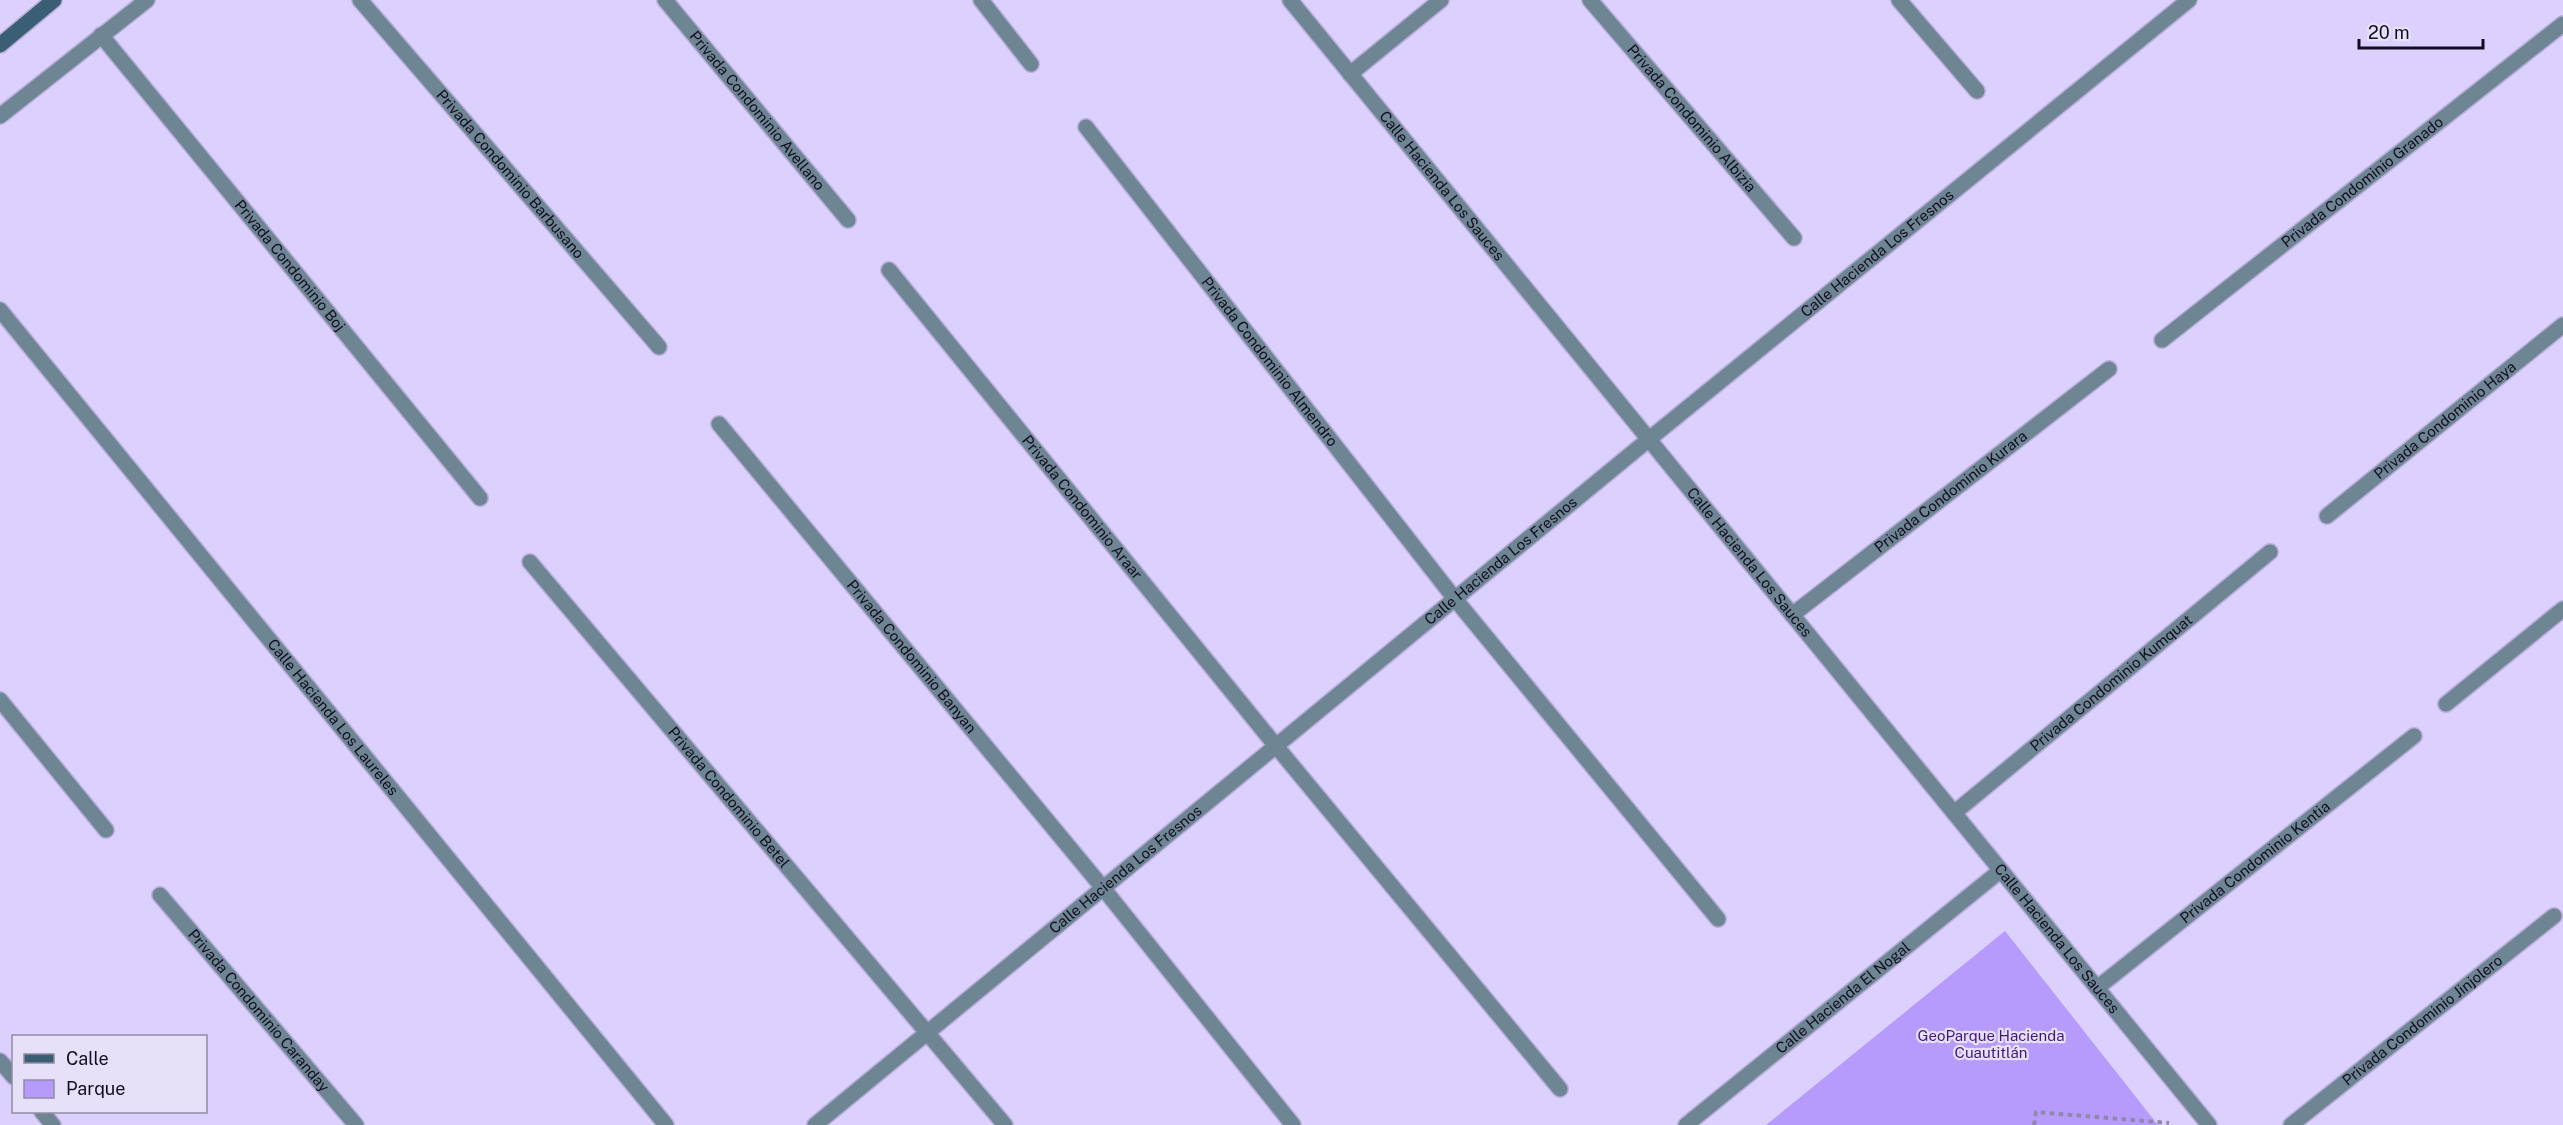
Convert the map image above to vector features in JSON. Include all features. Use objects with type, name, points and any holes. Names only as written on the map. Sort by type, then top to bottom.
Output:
[{"type":"main road","points":[[0,45],[54,0]]},
{"type":"street","points":[[0,116],[147,0]]},
{"type":"street","name":"Privada Condominio Barbusano","points":[[360,0],[659,347]]},
{"type":"street","name":"Privada Condominio Avellano","points":[[665,0],[848,220]]},
{"type":"street","points":[[981,0],[1031,64]]},
{"type":"street","name":"Calle Hacienda Los Sauces","points":[[1290,0],[2209,1125]]},
{"type":"street","points":[[1350,74],[1441,0]]},
{"type":"street","name":"Privada Condominio Albizia","points":[[1590,0],[1794,238]]},
{"type":"street","points":[[1899,0],[1977,91]]},
{"type":"street","name":"Calle Hacienda Los Fresnos","points":[[815,1125],[1648,440],[2189,0]]},
{"type":"street","name":"Privada Condominio Granado","points":[[2162,340],[2563,24]]},
{"type":"street","name":"Privada Condominio Boj","points":[[101,35],[480,498]]},
{"type":"street","name":"Privada Condominio Almendro","points":[[1086,126],[1455,599],[1718,919]]},
{"type":"street","name":"Privada Condominio Araar","points":[[889,270],[1276,746],[1560,1089]]},
{"type":"street","name":"Calle Hacienda Los Laureles","points":[[0,310],[666,1125]]},
{"type":"street","name":"Privada Condominio Haya","points":[[2327,516],[2563,325]]},
{"type":"street","name":"Privada Condominio Kurara","points":[[1792,615],[2109,369]]},
{"type":"street","name":"Privada Condominio Banyan","points":[[719,424],[1102,888],[1293,1125]]},
{"type":"street","name":"Privada Condominio Kumquat","points":[[1954,813],[2270,552]]},
{"type":"street","name":"Privada Condominio Betel","points":[[530,561],[1005,1125]]},
{"type":"street","points":[[2446,704],[2563,609]]},
{"type":"street","points":[[0,700],[106,830]]},
{"type":"street","name":"Privada Condominio Kentia","points":[[2097,988],[2414,736]]},
{"type":"street","name":"Calle Hacienda El Nogal","points":[[1686,1125],[2001,871]]},
{"type":"street","name":"Privada Condominio Caranday","points":[[160,895],[356,1125]]},
{"type":"street","name":"Privada Condominio Jinjolero","points":[[2290,1125],[2554,916]]},
{"type":"street","points":[[0,1061],[12,1075]]},
{"type":"street","points":[[43,1113],[53,1125]]},
{"type":"path","points":[[2034,1125],[2036,1112],[2171,1123]]},
{"type":"green space","name":"GeoParque Hacienda Cuautitlán","points":[[2005,931],[2158,1125],[1766,1125]]}]
